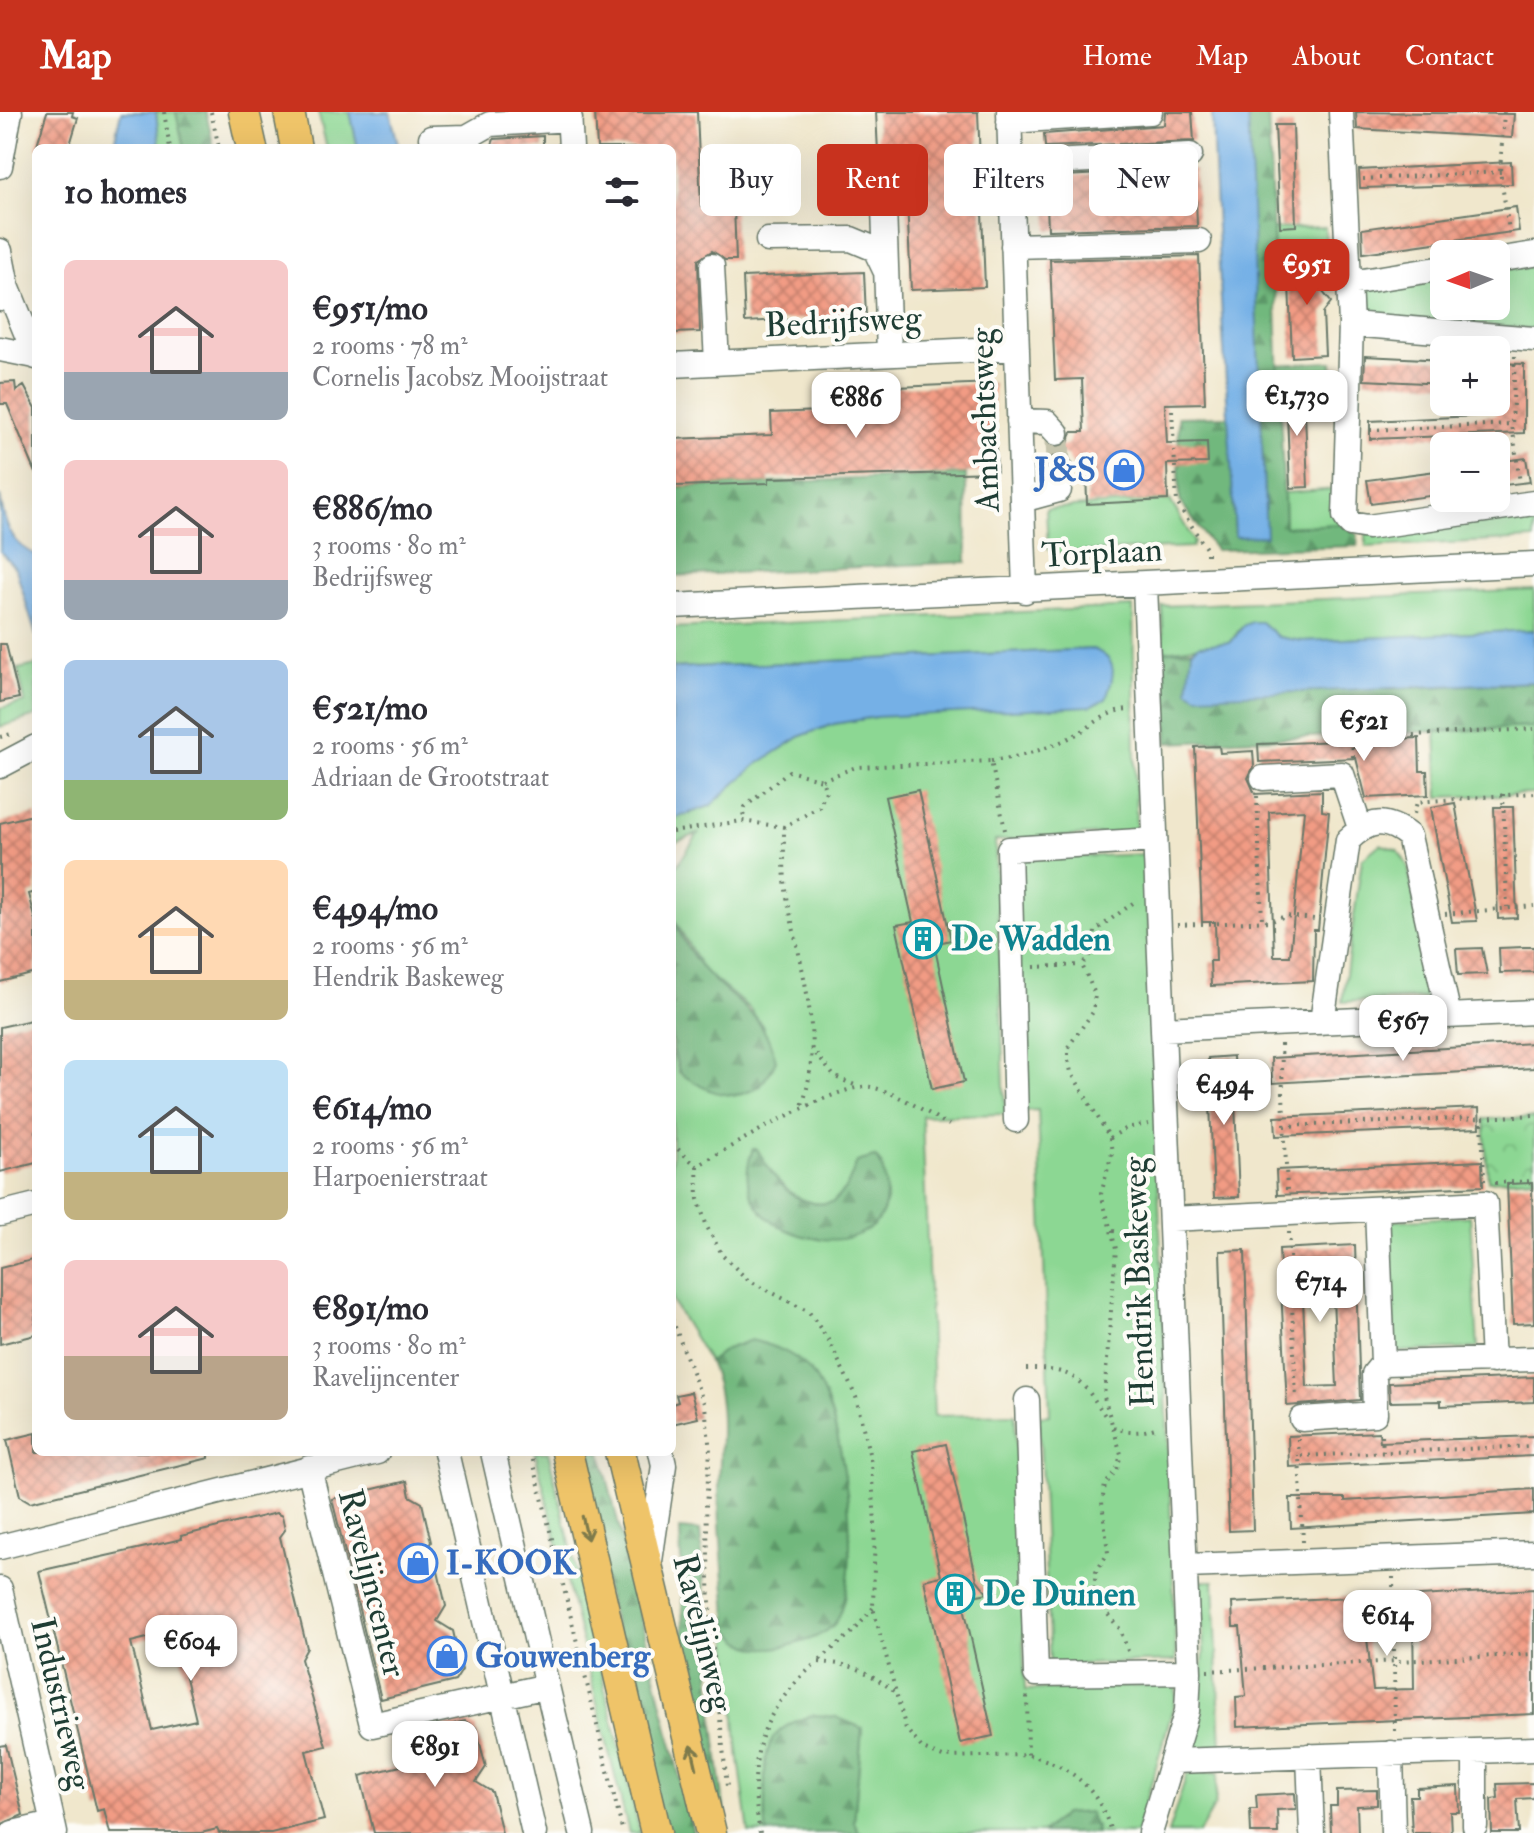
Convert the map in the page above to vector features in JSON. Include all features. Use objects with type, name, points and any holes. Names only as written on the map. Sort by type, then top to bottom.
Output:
[{"type":"main road","points":[[244,112],[251,144]]},
{"type":"main road","points":[[289,112],[295,144]]},
{"type":"main road","points":[[568,1456],[656,1833]]},
{"type":"main road","name":"Ravelijnweg","points":[[621,1456],[711,1833]]},
{"type":"street","points":[[0,166],[10,112]]},
{"type":"street","name":"Ambachtsweg","points":[[1010,144],[1009,116],[1150,112]]},
{"type":"street","points":[[1341,112],[1351,324],[1344,506],[1350,524],[1368,527],[1529,504]]},
{"type":"street","points":[[431,138],[467,137],[490,124],[569,116],[571,144]]},
{"type":"street","points":[[884,216],[889,354]]},
{"type":"street","name":"Ambachtsweg","points":[[1012,216],[1025,591]]},
{"type":"street","points":[[768,240],[851,239],[875,249],[885,270]]},
{"type":"street","points":[[1013,246],[1199,241]]},
{"type":"street","points":[[0,251],[3,292],[32,348]]},
{"type":"street","points":[[712,266],[717,363]]},
{"type":"street","points":[[1350,283],[1430,270]]},
{"type":"street","points":[[1351,324],[1525,338]]},
{"type":"street","name":"Bedrijfsweg","points":[[676,365],[1017,348]]},
{"type":"street","points":[[0,349],[32,355]]},
{"type":"street","points":[[1019,421],[1059,429]]},
{"type":"street","points":[[1022,500],[1065,475]]},
{"type":"street","name":"Torplaan","points":[[676,606],[1219,582],[1534,564]]},
{"type":"street","name":"Hendrik Baskeweg","points":[[1145,585],[1189,1672],[1187,1711],[1150,1833]]},
{"type":"street","points":[[0,752],[32,746]]},
{"type":"street","points":[[0,766],[32,747]]},
{"type":"street","points":[[1263,778],[1342,774],[1348,783],[1352,812],[1360,828]]},
{"type":"street","points":[[1322,1022],[1348,840],[1360,828],[1377,821],[1396,826],[1409,836],[1449,1016]]},
{"type":"street","points":[[1016,1120],[1009,849],[1155,840]]},
{"type":"street","points":[[1163,1029],[1534,1012]]},
{"type":"street","points":[[1171,1219],[1377,1209],[1485,1193],[1493,1361]]},
{"type":"street","points":[[0,1214],[32,1206]]},
{"type":"street","points":[[1302,1419],[1375,1414],[1374,1374],[1383,1363],[1377,1209]]},
{"type":"street","points":[[1383,1363],[1534,1359]]},
{"type":"street","points":[[1027,1400],[1036,1674],[1189,1672]]},
{"type":"street","points":[[0,1547],[360,1456]]},
{"type":"street","points":[[447,1456],[534,1833]]},
{"type":"street","points":[[494,1456],[582,1833]]},
{"type":"street","points":[[648,1572],[664,1465],[662,1456]]},
{"type":"street","name":"Ravelijncenter","points":[[309,1468],[372,1725],[501,1695]]},
{"type":"street","points":[[1186,1566],[1534,1553]]},
{"type":"street","name":"Industrieweg","points":[[0,1589],[54,1828]]},
{"type":"street","points":[[501,1695],[547,1686]]},
{"type":"street","points":[[1174,1761],[1534,1749]]},
{"type":"street","points":[[1475,1751],[1475,1826]]},
{"type":"street","points":[[1391,1753],[1393,1833]]},
{"type":"street","points":[[1309,1756],[1312,1833]]},
{"type":"street","points":[[13,1833],[54,1828]]},
{"type":"path","points":[[164,112],[169,144]]},
{"type":"path","points":[[211,112],[218,144]]},
{"type":"path","points":[[1504,112],[1501,172],[1514,257]]},
{"type":"path","points":[[1344,180],[1501,172]]},
{"type":"path","points":[[1525,338],[1512,424],[1529,504]]},
{"type":"path","points":[[1172,410],[1177,503],[1207,550],[1219,582]]},
{"type":"path","points":[[1347,431],[1512,424]]},
{"type":"path","points":[[742,821],[745,807],[752,799],[789,771],[822,780],[856,767],[991,761],[1022,756],[1076,735],[1115,710],[1150,708]]},
{"type":"path","points":[[1348,783],[1353,764],[1352,738],[1534,729]]},
{"type":"path","points":[[991,761],[1009,849]]},
{"type":"path","points":[[1262,921],[1257,778],[1263,778]]},
{"type":"path","points":[[676,831],[742,821],[784,827],[819,807],[826,791],[822,780]]},
{"type":"path","points":[[1409,836],[1417,802],[1534,793]]},
{"type":"path","points":[[1503,794],[1507,907]]},
{"type":"path","points":[[784,827],[787,901],[803,962],[811,1048],[812,1078],[801,1109]]},
{"type":"path","points":[[1082,965],[1094,949],[1095,931],[1157,884]]},
{"type":"path","points":[[1427,918],[1534,906]]},
{"type":"path","points":[[1159,926],[1262,921],[1285,916],[1335,921]]},
{"type":"path","points":[[1040,967],[1082,965]]},
{"type":"path","points":[[1082,965],[1095,994],[1093,1012],[1068,1047],[1068,1059],[1071,1072],[1110,1138],[1112,1153],[1101,1194],[1116,1249],[1104,1397],[1121,1454],[1103,1493],[1108,1553],[1096,1572],[1094,1588],[1100,1605],[1120,1629],[1132,1673]]},
{"type":"path","points":[[1281,1024],[1297,1416],[1302,1419],[1297,1422],[1304,1562]]},
{"type":"path","points":[[811,1048],[835,1077],[890,1094],[949,1125]]},
{"type":"path","points":[[697,1166],[801,1109],[857,1086]]},
{"type":"path","points":[[1284,1126],[1534,1115]]},
{"type":"path","points":[[1482,1118],[1485,1193],[1534,1181]]},
{"type":"path","points":[[1110,1138],[1144,1123],[1167,1127]]},
{"type":"path","points":[[676,1148],[697,1166],[698,1199],[707,1227],[723,1256],[748,1280],[809,1312],[829,1341],[856,1397],[871,1462],[875,1524],[873,1608],[906,1729],[923,1749],[943,1757],[1028,1755],[1048,1759],[1092,1789],[1105,1809],[1111,1833]]},
{"type":"path","points":[[1113,1231],[1148,1231],[1171,1219]]},
{"type":"path","points":[[676,1330],[705,1406],[710,1451],[706,1506],[711,1629],[728,1791]]},
{"type":"path","points":[[1026,1369],[1059,1369],[1067,1372],[1088,1390],[1113,1427],[1125,1432],[1144,1433],[1179,1419]]},
{"type":"path","points":[[1299,1456],[1534,1446]]},
{"type":"path","points":[[532,1456],[623,1833]]},
{"type":"path","points":[[1391,1753],[1395,1735],[1391,1662],[1396,1655],[1392,1558]]},
{"type":"path","points":[[760,1833],[755,1804],[755,1754],[777,1705],[792,1684],[855,1630],[873,1608]]},
{"type":"path","points":[[1189,1672],[1534,1654]]},
{"type":"path","points":[[817,1662],[850,1664],[872,1674],[896,1693]]},
{"type":"path","points":[[1028,1755],[1026,1695],[1036,1674]]},
{"type":"green space","points":[[156,112],[176,112],[183,144],[160,144]]},
{"type":"green space","points":[[176,112],[206,112],[213,144],[183,144]]},
{"type":"green space","points":[[318,112],[350,112],[357,144],[326,144]]},
{"type":"green space","points":[[1248,112],[1268,112],[1285,527],[1340,524],[1357,534],[1358,546],[1215,550],[1180,501],[1178,417],[1229,416],[1235,536]]},
{"type":"green space","points":[[1325,227],[1326,256],[1274,258],[1273,229]]},
{"type":"green space","points":[[1534,266],[1534,329],[1368,316],[1359,310],[1358,303],[1366,290],[1430,279],[1430,320],[1510,320],[1510,269]]},
{"type":"green space","points":[[1332,362],[1333,378],[1279,380],[1278,365]]},
{"type":"green space","points":[[966,474],[967,562],[676,576],[676,487]]},
{"type":"green space","points":[[1338,489],[1340,524],[1285,527],[1284,493]]},
{"type":"green space","points":[[1170,500],[1194,541],[1192,547],[1053,553],[1048,548],[1046,509]]},
{"type":"green space","points":[[1534,513],[1534,539],[1366,547],[1366,533]]},
{"type":"green space","points":[[1534,590],[1534,630],[1302,641],[1278,637],[1261,622],[1255,622],[1243,627],[1231,642],[1164,651],[1162,606]]},
{"type":"green space","points":[[1133,607],[1136,832],[995,841],[1005,1114],[922,1116],[934,1416],[1015,1414],[1025,1690],[1176,1685],[1176,1697],[1137,1833],[1097,1833],[1096,1826],[1064,1814],[1042,1833],[859,1833],[854,1822],[862,1729],[766,1829],[767,1833],[749,1833],[737,1744],[728,1629],[748,1645],[847,1580],[847,1509],[838,1441],[825,1395],[726,1349],[709,1362],[676,1308],[676,1060],[679,1072],[734,1096],[761,1086],[764,1028],[750,1009],[703,970],[676,922],[676,867],[698,834],[676,842],[676,818],[710,806],[756,765],[801,736],[834,724],[876,717],[1093,649],[676,668],[676,628]],"holes":[[[753,1149],[757,1149],[770,1171],[797,1197],[808,1202],[833,1202],[847,1187],[857,1162],[875,1157],[882,1165],[886,1204],[759,1208],[748,1172]]]},
{"type":"green space","points":[[1193,650],[1390,689],[1534,682],[1534,727],[1168,743],[1164,651]]},
{"type":"green space","points":[[32,666],[32,717],[0,727],[0,708],[25,702],[18,669]]},
{"type":"green space","points":[[1534,727],[1534,794],[1439,797],[1436,732]]},
{"type":"green space","points":[[1380,844],[1398,850],[1408,866],[1432,998],[1342,1002],[1362,859]]},
{"type":"green space","points":[[1146,854],[1176,1661],[1050,1665],[1039,1416],[1050,1415],[1038,1110],[1024,1111],[1014,885],[1023,859]]},
{"type":"green space","points":[[676,924],[698,963],[755,1018],[770,1042],[776,1060],[757,1087],[733,1095],[706,1089],[679,1072],[676,1060]]},
{"type":"green space","points":[[1534,1118],[1534,1178],[1488,1181],[1484,1119]]},
{"type":"green space","points":[[753,1149],[757,1149],[770,1171],[787,1190],[808,1202],[820,1204],[833,1202],[847,1187],[857,1162],[875,1157],[882,1169],[886,1191],[880,1217],[862,1233],[836,1239],[807,1237],[779,1226],[758,1207],[748,1181]]},
{"type":"green space","points":[[1470,1216],[1478,1348],[1394,1352],[1391,1221]]},
{"type":"green space","points":[[751,1340],[791,1355],[810,1371],[823,1392],[833,1421],[847,1494],[849,1567],[845,1598],[837,1620],[822,1634],[782,1647],[756,1648],[747,1645],[728,1629],[719,1509],[721,1410],[709,1362],[726,1349]]},
{"type":"green space","points":[[536,1456],[549,1456],[640,1833],[629,1833]]},
{"type":"green space","points":[[574,1456],[602,1456],[693,1833],[665,1833]]},
{"type":"green space","points":[[680,1529],[700,1531],[714,1724],[727,1833],[716,1833],[684,1660]]},
{"type":"green space","points":[[1200,1581],[1214,1581],[1221,1749],[1193,1750],[1204,1653]]},
{"type":"green space","points":[[814,1715],[836,1717],[862,1728],[854,1822],[859,1833],[767,1833],[765,1774],[768,1749],[778,1732],[787,1725]]},
{"type":"green space","points":[[1218,1773],[1215,1805],[1199,1833],[1168,1833],[1187,1774]]},
{"type":"green space","points":[[1089,1812],[1097,1833],[1042,1833],[1064,1814]]},
{"type":"water","points":[[121,112],[156,112],[160,144],[114,144]]},
{"type":"water","points":[[350,112],[390,112],[398,144],[357,144]]},
{"type":"water","points":[[1212,112],[1248,112],[1266,536],[1235,537]]},
{"type":"water","points":[[0,496],[10,531],[20,545],[32,553],[32,623],[16,569],[0,551]]},
{"type":"water","points":[[1261,622],[1278,637],[1302,641],[1534,630],[1534,682],[1197,696],[1188,690],[1192,651],[1199,645],[1231,642],[1244,625]]},
{"type":"water","points":[[1093,649],[1108,658],[1113,676],[1106,699],[1090,706],[876,717],[834,724],[801,736],[756,765],[710,806],[676,818],[676,668]]},
{"type":"building","points":[[47,112],[73,112],[72,116],[78,118],[70,144],[37,144]]},
{"type":"building","points":[[595,112],[697,112],[700,216],[734,216],[736,260],[725,260],[712,251],[698,260],[700,332],[676,333],[676,144],[597,144]]},
{"type":"building","points":[[876,112],[978,112],[979,144],[944,144],[944,216],[982,216],[985,287],[911,290],[908,216],[928,216],[928,144],[878,144]]},
{"type":"building","points":[[1165,112],[1192,112],[1194,141],[1073,146],[1045,144],[1044,134],[1164,125]]},
{"type":"building","points":[[1356,112],[1514,114],[1512,138],[1357,129]]},
{"type":"building","points":[[1275,125],[1293,125],[1296,226],[1280,227]]},
{"type":"building","points":[[543,136],[543,144],[492,144],[494,139]]},
{"type":"building","points":[[1511,162],[1512,184],[1360,188],[1359,170]]},
{"type":"building","points":[[1089,175],[1089,216],[1197,216],[1197,226],[1048,230],[1047,216],[1073,216],[1073,176]]},
{"type":"building","points":[[1516,207],[1519,231],[1455,240],[1430,240],[1430,244],[1363,253],[1362,229]]},
{"type":"building","points":[[1199,256],[1205,403],[1165,404],[1167,443],[1207,442],[1208,463],[1167,464],[1168,500],[1087,504],[1086,467],[1074,467],[1067,455],[1056,454],[1055,448],[1068,444],[1072,432],[1084,432],[1082,379],[1055,380],[1050,260]]},
{"type":"building","points":[[1321,258],[1323,292],[1331,302],[1323,313],[1325,355],[1292,357],[1288,259]]},
{"type":"building","points":[[864,272],[866,316],[745,322],[743,277]]},
{"type":"building","points":[[1365,356],[1430,359],[1430,383],[1364,380]]},
{"type":"building","points":[[1510,364],[1524,364],[1524,433],[1430,432],[1430,437],[1370,439],[1370,421],[1510,416]]},
{"type":"building","points":[[15,382],[16,391],[24,386],[32,401],[32,463],[7,404],[0,404],[0,383]]},
{"type":"building","points":[[993,383],[997,472],[769,478],[769,483],[676,486],[676,439],[772,435],[771,413],[873,409],[872,388]]},
{"type":"building","points":[[1286,389],[1304,389],[1308,487],[1290,488]]},
{"type":"building","points":[[1526,458],[1530,482],[1510,484],[1510,460]]},
{"type":"building","points":[[1430,472],[1430,496],[1371,504],[1367,480]]},
{"type":"building","points":[[0,644],[6,644],[19,698],[0,702]]},
{"type":"building","points":[[1419,738],[1420,771],[1427,771],[1428,795],[1366,798],[1356,758],[1259,762],[1258,744]]},
{"type":"building","points":[[1219,746],[1220,753],[1253,751],[1254,766],[1248,778],[1255,794],[1322,791],[1322,811],[1329,812],[1318,930],[1314,930],[1313,981],[1211,986],[1210,961],[1216,961],[1215,922],[1202,922],[1195,747]],"holes":[[[1304,810],[1290,956],[1274,956],[1269,812]]]},
{"type":"building","name":"De Wadden","points":[[918,790],[951,940],[934,944],[964,1082],[932,1089],[896,925],[913,922],[885,797]]},
{"type":"building","points":[[1455,803],[1477,921],[1452,922],[1440,859],[1431,807]]},
{"type":"building","points":[[1494,807],[1513,807],[1517,918],[1498,919]]},
{"type":"building","points":[[32,815],[32,893],[29,894],[32,906],[32,974],[0,982],[0,823]]},
{"type":"building","points":[[1534,947],[1534,972],[1500,973],[1499,948]]},
{"type":"building","points":[[1482,948],[1487,974],[1458,975],[1456,949]]},
{"type":"building","points":[[32,1020],[32,1164],[0,1172],[0,1027]]},
{"type":"building","points":[[1534,1043],[1534,1068],[1272,1083],[1271,1058]]},
{"type":"building","points":[[1233,1056],[1239,1197],[1214,1198],[1208,1058]]},
{"type":"building","points":[[1479,1108],[1480,1128],[1276,1136],[1275,1117]]},
{"type":"building","points":[[1482,1161],[1483,1186],[1277,1195],[1276,1170]]},
{"type":"building","points":[[1532,1183],[1534,1323],[1513,1324],[1507,1184]]},
{"type":"building","points":[[1355,1245],[1360,1400],[1287,1406],[1279,1249]],"holes":[[[1332,1276],[1337,1386],[1307,1387],[1302,1278]]]},
{"type":"building","points":[[1245,1250],[1253,1530],[1229,1531],[1220,1251]]},
{"type":"building","points":[[32,1260],[32,1336],[0,1344],[0,1268]]},
{"type":"building","points":[[1534,1377],[1534,1402],[1441,1406],[1441,1401],[1390,1402],[1389,1383]]},
{"type":"building","points":[[691,1392],[698,1418],[676,1423],[676,1395]]},
{"type":"building","points":[[1379,1432],[1380,1442],[1534,1436],[1534,1456],[1289,1467],[1288,1436]]},
{"type":"building","points":[[32,1434],[32,1456],[209,1458],[30,1502],[20,1496],[7,1440]]},
{"type":"building","name":"De Duinen","points":[[946,1444],[977,1580],[988,1593],[962,1598],[993,1736],[960,1743],[924,1580],[941,1576],[913,1451]]},
{"type":"building","points":[[407,1481],[410,1496],[422,1503],[431,1542],[421,1558],[437,1567],[446,1606],[437,1621],[453,1631],[462,1670],[455,1681],[381,1699],[332,1499]]},
{"type":"building","points":[[1534,1489],[1534,1514],[1291,1528],[1290,1498],[1345,1498],[1345,1501]]},
{"type":"building","points":[[276,1513],[282,1516],[285,1530],[280,1537],[307,1648],[301,1659],[326,1746],[306,1751],[324,1820],[271,1833],[219,1833],[217,1829],[201,1833],[110,1833],[104,1809],[97,1811],[39,1571],[182,1539],[181,1536]],"holes":[[[175,1631],[196,1720],[152,1730],[131,1642]]]},
{"type":"building","points":[[1534,1589],[1534,1714],[1237,1727],[1236,1697],[1246,1696],[1240,1627],[1233,1627],[1232,1603],[1372,1596],[1372,1599]],"holes":[[[1405,1616],[1405,1620],[1413,1619],[1414,1689],[1373,1690],[1365,1621],[1373,1621],[1373,1617]]]},
{"type":"building","points":[[465,1721],[476,1728],[486,1767],[476,1782],[492,1792],[502,1833],[374,1833],[360,1776],[433,1758],[426,1731]]},
{"type":"building","points":[[6,1745],[23,1815],[0,1825],[0,1746]]},
{"type":"building","points":[[1534,1783],[1534,1798],[1517,1799],[1519,1833],[1492,1833],[1491,1799],[1498,1798],[1497,1784]]},
{"type":"building","points":[[1458,1786],[1459,1812],[1450,1812],[1451,1833],[1412,1833],[1410,1796],[1417,1796],[1417,1788]]},
{"type":"building","points":[[1377,1790],[1377,1805],[1357,1806],[1358,1833],[1331,1833],[1330,1806],[1337,1806],[1337,1791]]},
{"type":"building","points":[[1295,1793],[1296,1809],[1277,1810],[1278,1833],[1251,1833],[1250,1809],[1257,1809],[1256,1795]]},
{"type":"tunnel","points":[[1057,433],[1059,468]]},
{"type":"place","name":"J&S","points":[[1124,470]]},
{"type":"place","name":"De Wadden","points":[[923,939]]},
{"type":"place","name":"I-KOOK","points":[[418,1563]]},
{"type":"place","name":"De Duinen","points":[[955,1594]]},
{"type":"place","name":"Gouwenberg","points":[[447,1656]]}]
